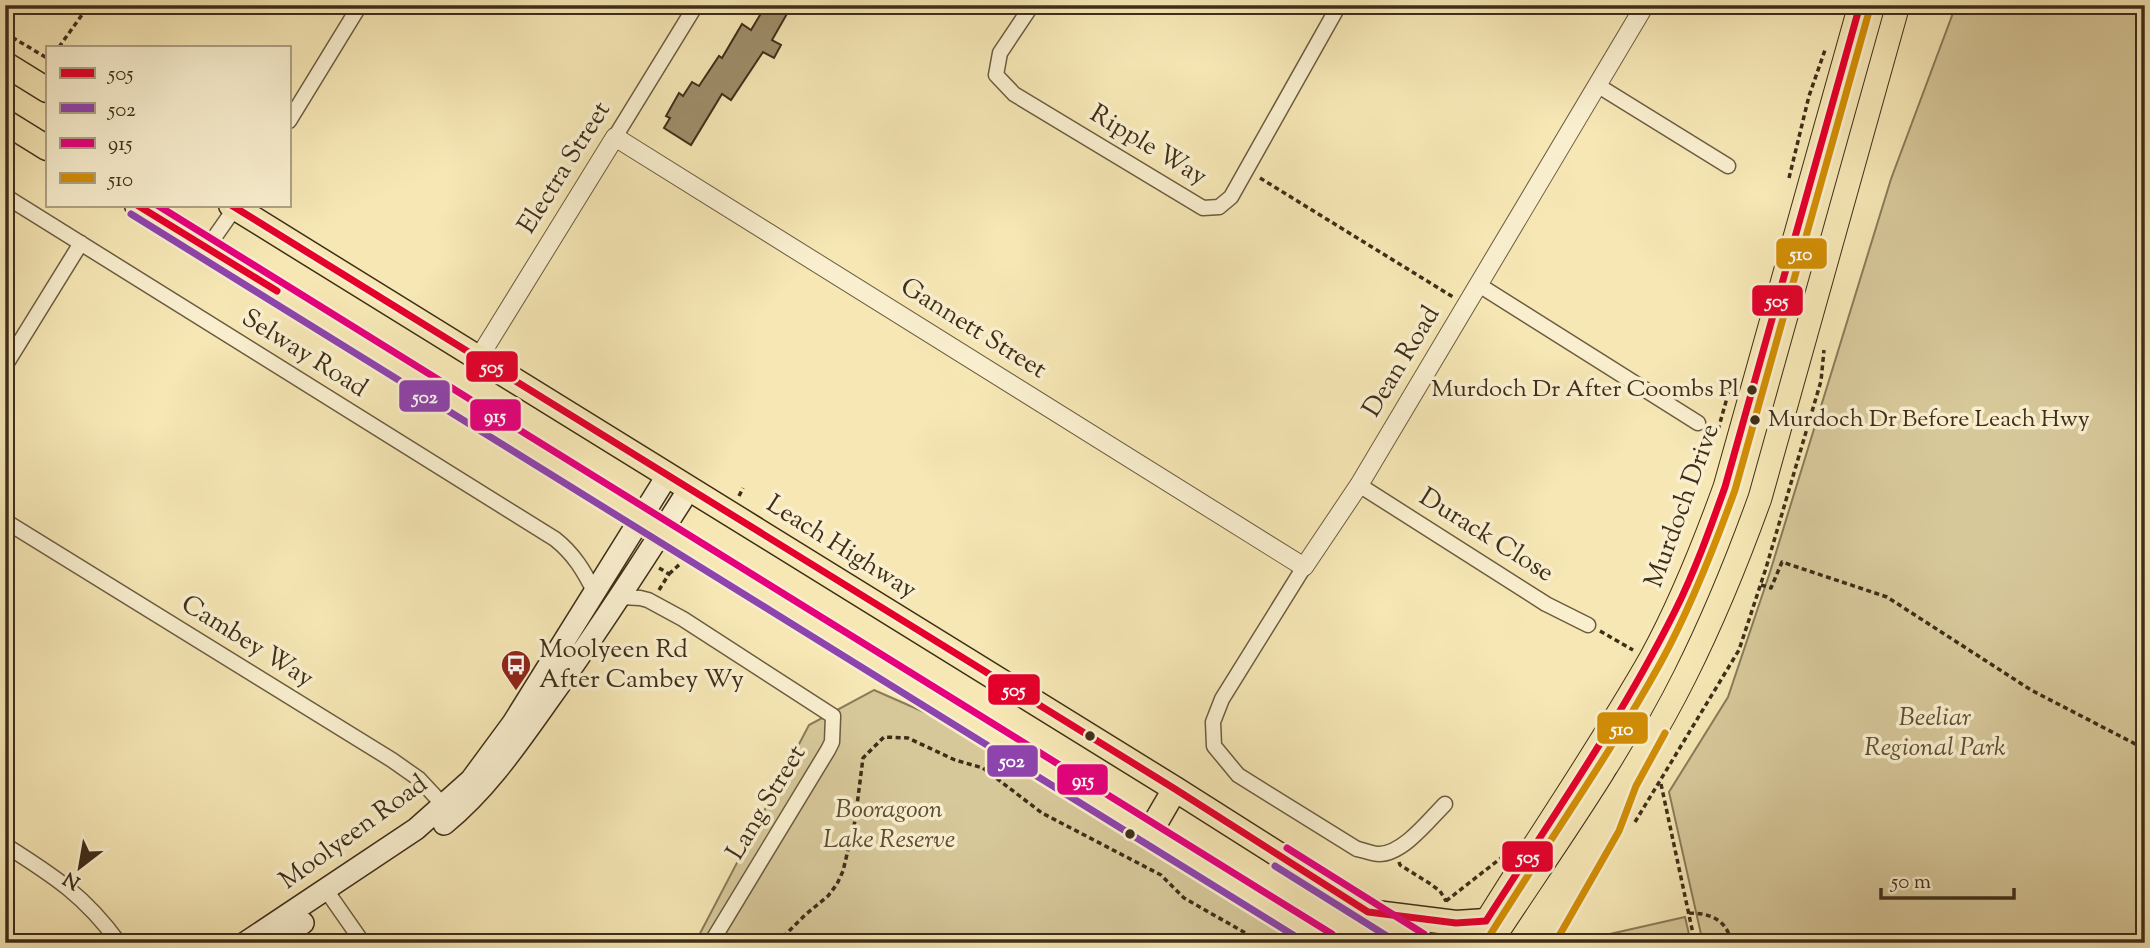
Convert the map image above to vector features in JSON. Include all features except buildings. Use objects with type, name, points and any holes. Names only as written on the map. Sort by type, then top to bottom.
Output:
[{"type":"highway","points":[[5,64],[46,89]]},
{"type":"highway","points":[[5,122],[46,147]]},
{"type":"highway","points":[[139,206],[653,523],[1325,943]]},
{"type":"highway","name":"Leach Highway","points":[[234,206],[1175,789],[1418,943]]},
{"type":"highway","points":[[1543,943],[1610,826],[1626,782]]},
{"type":"highway","points":[[1150,832],[1175,789]]},
{"type":"highway","points":[[1368,912],[1456,923],[1486,921]]},
{"type":"main road","name":"Murdoch Drive","points":[[1474,943],[1650,658],[1702,551],[1726,487],[1860,5]]},
{"type":"main road","points":[[1518,943],[1626,782],[1685,677],[1709,626],[1759,498],[1898,5]]},
{"type":"main road","name":"Moolyeen Road","points":[[272,943],[416,829],[448,811],[487,783],[620,597],[653,523],[667,476]]},
{"type":"main road","name":"Moolyeen Road","points":[[448,811],[513,723],[595,593],[653,523],[689,489]]},
{"type":"main road","name":"Moolyeen Road","points":[[245,943],[330,896]]},
{"type":"street","points":[[290,119],[360,5]]},
{"type":"street","name":"Electra Street","points":[[478,359],[696,5]]},
{"type":"street","name":"Ripple Way","points":[[1032,5],[1000,52],[996,75],[1014,94],[1203,208],[1219,207],[1231,197],[1339,5]]},
{"type":"street","name":"Dean Road","points":[[1395,850],[1379,854],[1357,849],[1238,775],[1214,746],[1213,722],[1222,699],[1359,485],[1645,5]]},
{"type":"street","points":[[1597,85],[1728,166]]},
{"type":"street","name":"Gannett Street","points":[[615,137],[1304,568]]},
{"type":"street","name":"Selway Road","points":[[5,196],[555,539],[582,566],[595,593]]},
{"type":"street","points":[[207,248],[234,206]]},
{"type":"street","points":[[5,366],[81,243]]},
{"type":"street","points":[[1479,285],[1698,423]]},
{"type":"street","name":"Durack Close","points":[[1359,485],[1546,604],[1588,625]]},
{"type":"street","name":"Cambey Way","points":[[5,521],[392,760],[419,779],[448,811]]},
{"type":"street","name":"Lang Street","points":[[620,597],[640,598],[683,619],[833,716],[832,742],[710,943]]},
{"type":"street","points":[[1395,850],[1413,837],[1445,804]]},
{"type":"street","points":[[5,845],[69,887],[88,904],[119,943]]},
{"type":"street","points":[[330,896],[363,943]]},
{"type":"path","points":[[60,46],[89,5]]},
{"type":"path","points":[[5,33],[46,57]]},
{"type":"path","points":[[1248,170],[1466,305]]},
{"type":"path","points":[[1718,432],[1719,423]]},
{"type":"path","points":[[1760,584],[1771,588],[1782,562],[1887,597],[2031,690],[2145,749]]},
{"type":"path","points":[[654,597],[669,575],[662,569]]},
{"type":"path","points":[[1588,625],[1635,651]]},
{"type":"path","points":[[777,943],[828,896],[837,884],[843,871],[855,821],[863,758],[884,737],[895,736],[908,738],[956,760],[983,768],[1042,813],[1161,875],[1184,898],[1263,943]]},
{"type":"path","points":[[1660,782],[1695,943]]},
{"type":"path","points":[[1395,850],[1400,865],[1440,891],[1447,901],[1499,860],[1507,849]]},
{"type":"path","points":[[1688,914],[1716,918],[1728,931],[1731,943]]},
{"type":"green space","name":"Beeliar Regional Park","points":[[1956,5],[2145,5],[2145,943],[1703,943],[1669,792],[1728,697],[1770,572],[1891,179]]},
{"type":"green space","name":"Booragoon Lake Reserve","points":[[874,690],[949,723],[1297,943],[695,943],[809,725]]},
{"type":"green space","points":[[1685,917],[1691,943],[1570,943]]},
{"type":"transit line","name":"505","points":[[233,206],[1175,789],[1368,912],[1456,923],[1486,921],[1632,691],[1675,611],[1696,565],[1725,487],[1860,5]]},
{"type":"transit line","name":"510","points":[[1485,943],[1641,698],[1682,620],[1719,534],[1735,490],[1870,8]]},
{"type":"transit line","name":"505","points":[[139,206],[277,291]]},
{"type":"transit line","name":"915","points":[[159,206],[1332,934]]},
{"type":"transit line","name":"502","points":[[131,214],[1306,943]]},
{"type":"transit line","name":"510","points":[[1555,943],[1619,831],[1636,786],[1665,733]]},
{"type":"transit line","name":"915","points":[[1287,848],[1424,934]]},
{"type":"transit line","name":"502","points":[[1275,866],[1398,943]]},
{"type":"place","name":"Murdoch Dr After Coombs Pl","points":[[1752,390]]},
{"type":"place","name":"Murdoch Dr Before Leach Hwy","points":[[1755,420]]},
{"type":"place","name":"Moolyeen Rd After Cambey Wy","points":[[516,692]]}]
